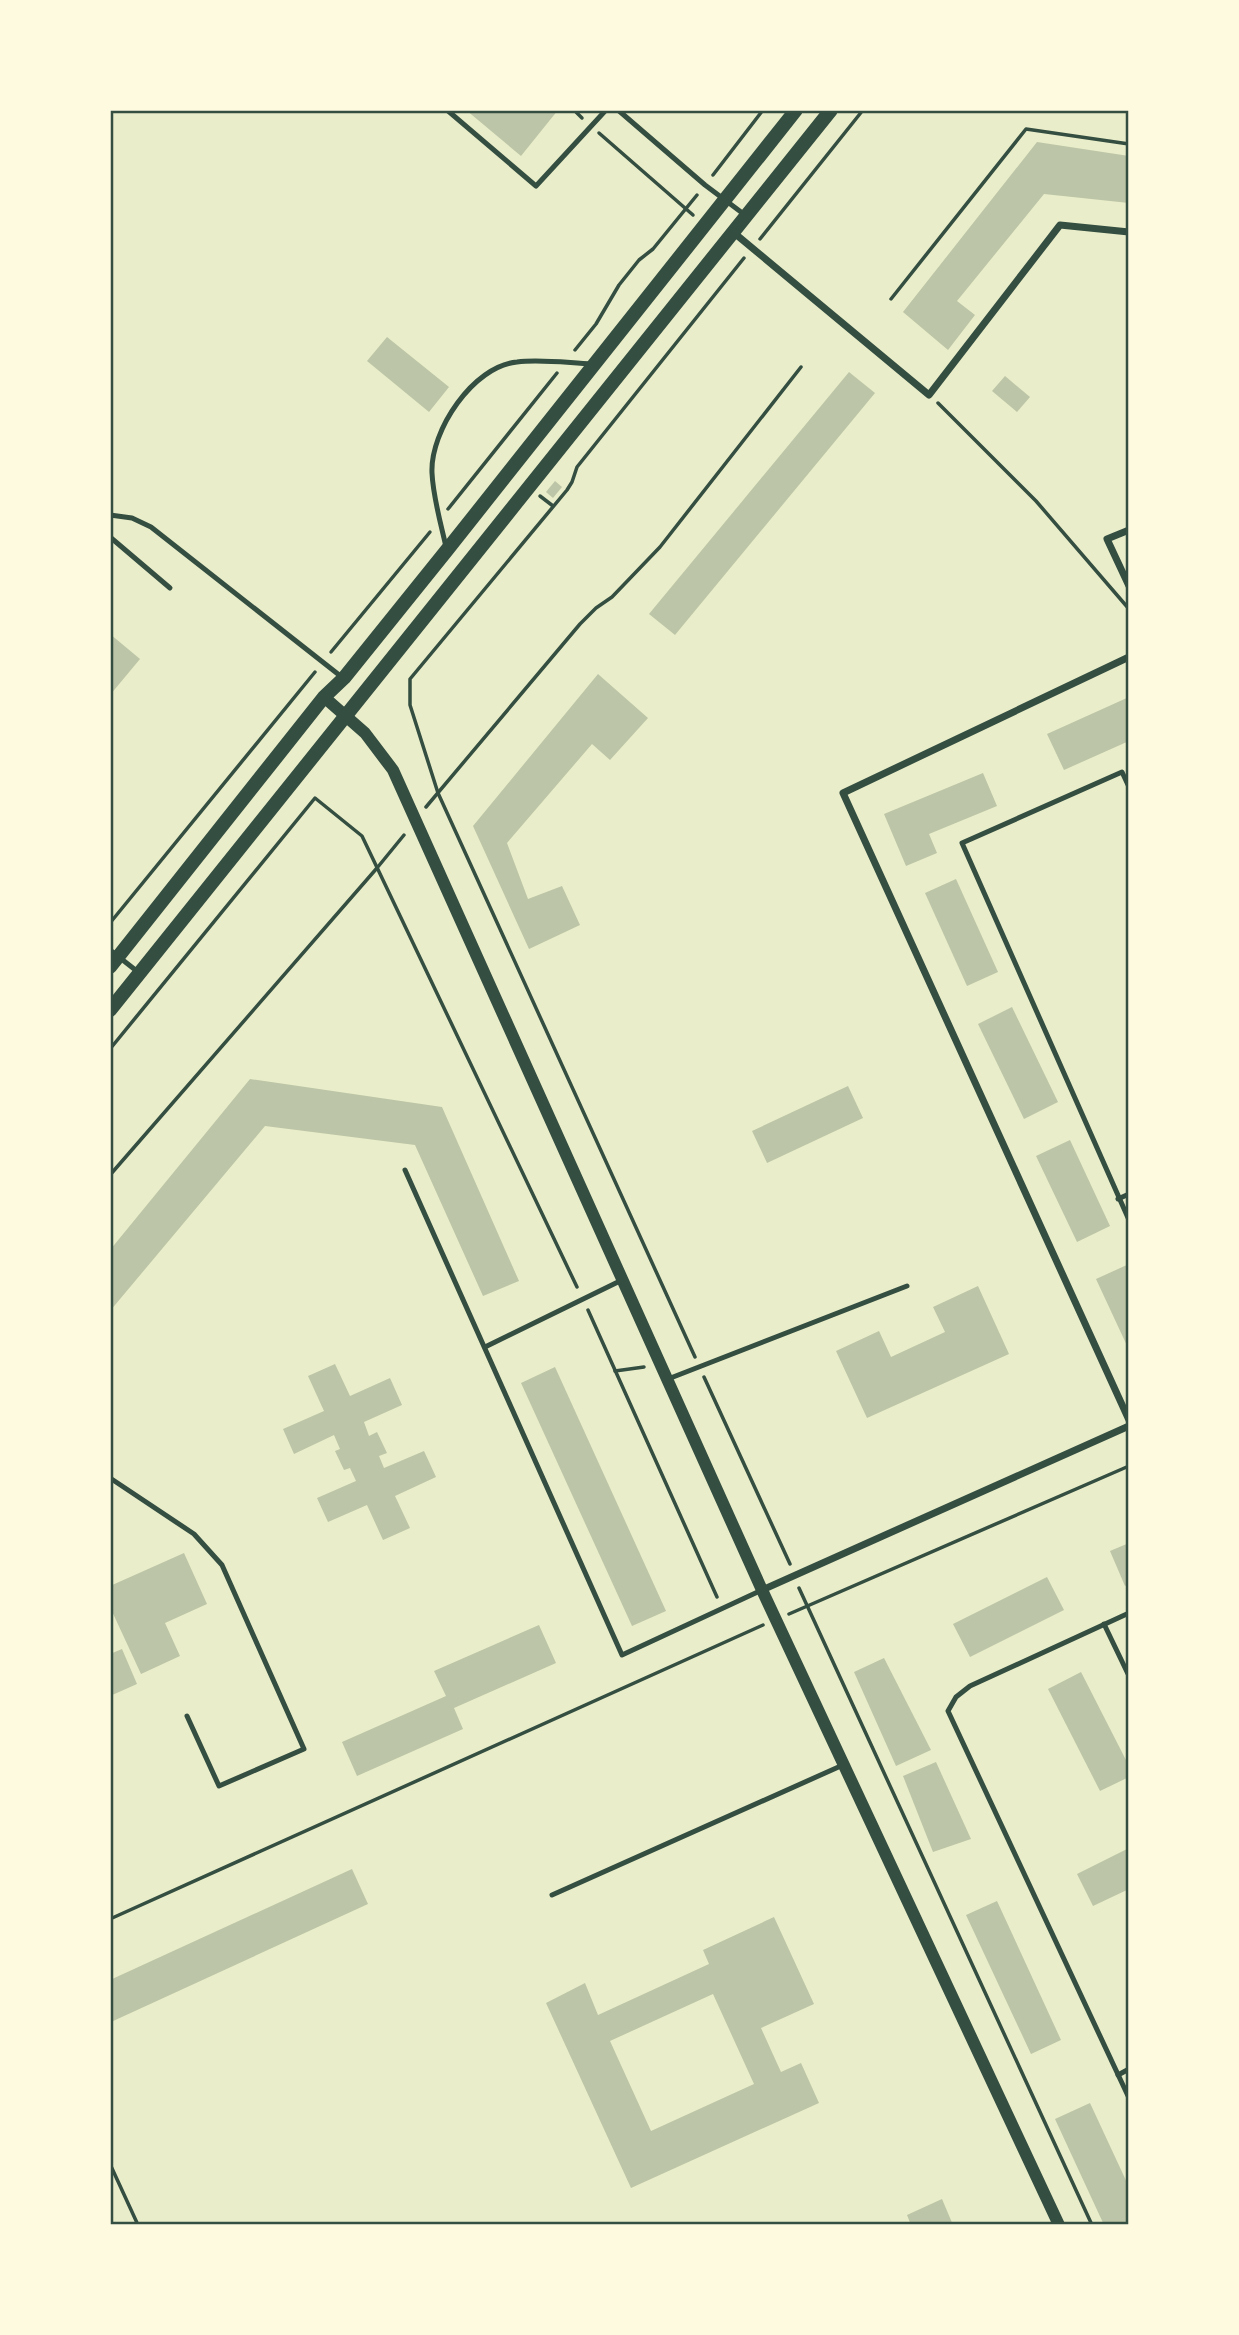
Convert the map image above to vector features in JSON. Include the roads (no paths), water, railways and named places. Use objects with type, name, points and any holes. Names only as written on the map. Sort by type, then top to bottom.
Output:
[{"type":"main road","points":[[113,958],[324,697],[344,678],[796,110]]},
{"type":"main road","points":[[113,1002],[140,974],[831,110]]},
{"type":"street","points":[[730,234],[929,395],[1060,225],[1129,232]]},
{"type":"street","points":[[1129,530],[1107,539],[1129,586]]},
{"type":"street","points":[[1129,657],[844,793],[1129,1420]]},
{"type":"street","points":[[324,697],[376,745],[393,770],[775,1620],[1059,2225]]},
{"type":"street","points":[[762,1590],[1129,1426]]},
{"type":"lane","points":[[447,110],[536,186],[606,110]]},
{"type":"lane","points":[[618,110],[745,215]]},
{"type":"lane","points":[[446,550],[432,473],[434,448],[443,425],[479,377],[499,366],[516,362],[595,364]]},
{"type":"lane","points":[[110,515],[132,518],[151,527],[344,678]]},
{"type":"lane","points":[[110,537],[170,588]]},
{"type":"lane","points":[[1129,787],[1122,772],[962,843],[1129,1220]]},
{"type":"lane","points":[[113,958],[140,974]]},
{"type":"lane","points":[[405,1170],[622,1655],[762,1590]]},
{"type":"lane","points":[[1118,1199],[1129,1194]]},
{"type":"lane","points":[[485,1347],[622,1280]]},
{"type":"lane","points":[[667,1379],[907,1286]]},
{"type":"lane","points":[[110,1478],[194,1534],[222,1565],[304,1749],[219,1786],[187,1716]]},
{"type":"lane","points":[[1129,1613],[970,1686],[957,1697],[948,1711],[1129,2098]]},
{"type":"lane","points":[[1104,1624],[1129,1676]]},
{"type":"lane","points":[[552,1895],[843,1765]]},
{"type":"lane","points":[[1118,2075],[1129,2069]]}]
